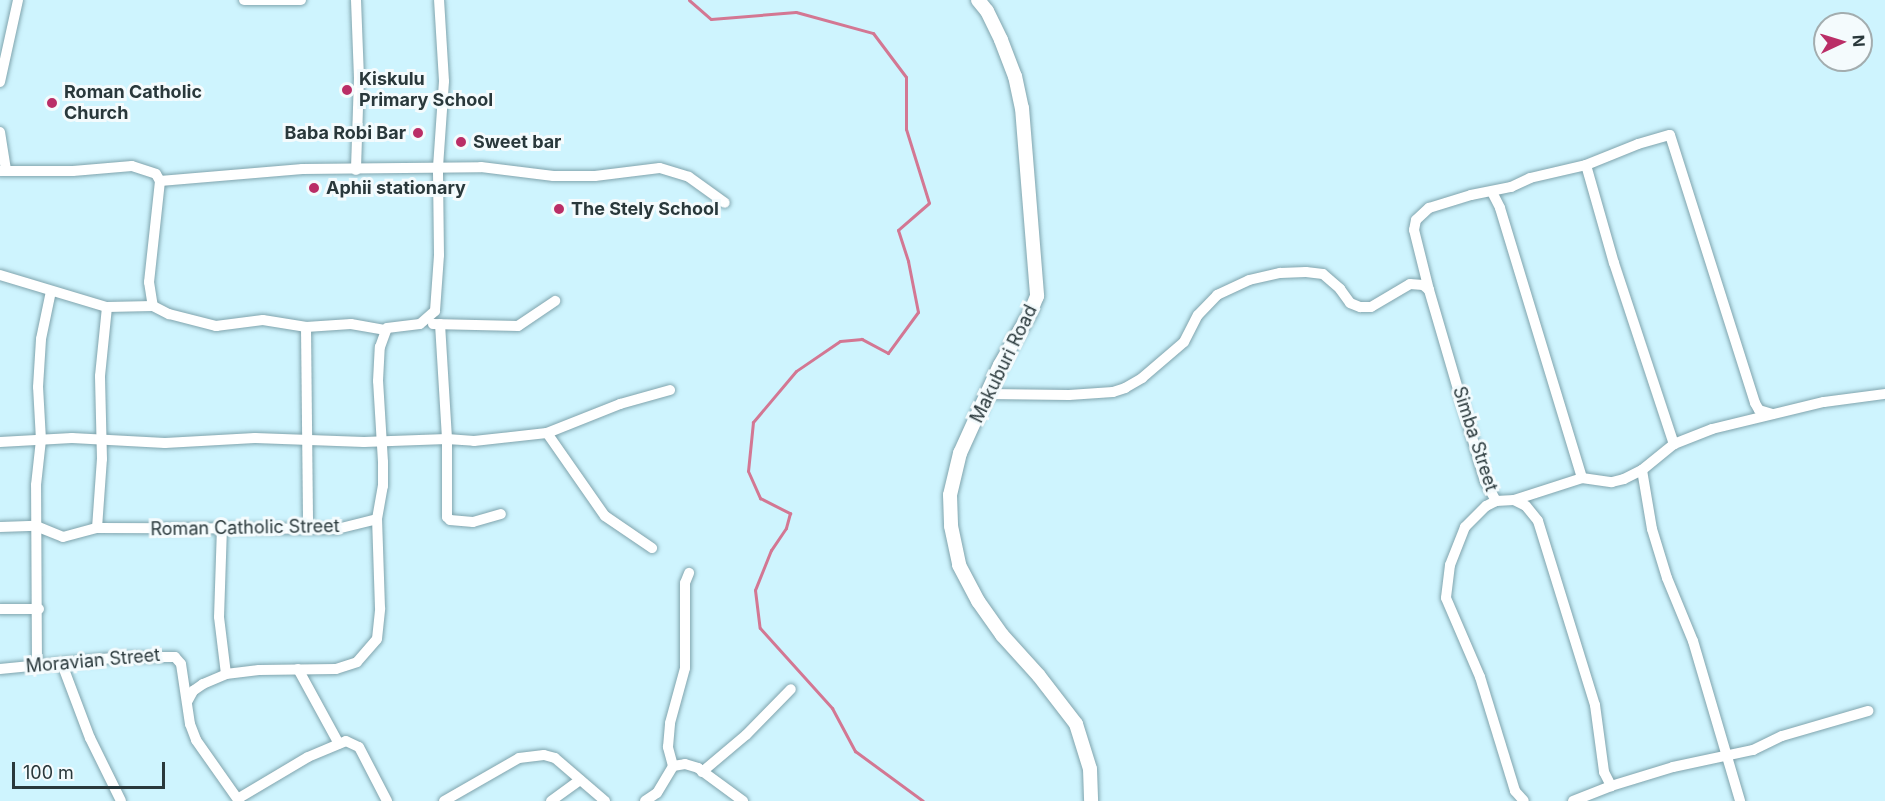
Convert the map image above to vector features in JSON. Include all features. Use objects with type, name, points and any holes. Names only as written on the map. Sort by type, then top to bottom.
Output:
[{"type":"street","points":[[0,82],[18,0]]},
{"type":"street","points":[[244,0],[301,0]]},
{"type":"street","points":[[356,0],[359,78],[356,170]]},
{"type":"street","points":[[420,324],[435,311],[440,255],[438,167],[444,81],[439,0]]},
{"type":"street","name":"Makuburi Road","points":[[978,0],[987,11],[1001,40],[1015,76],[1022,108],[1037,296],[1030,313],[1000,365],[960,453],[950,495],[951,526],[959,565],[978,601],[1002,635],[1039,676],[1076,724],[1090,769],[1091,801]]},
{"type":"street","points":[[0,132],[3,171],[73,171],[132,166],[151,171],[160,181],[149,282],[153,306]]},
{"type":"street","points":[[1582,478],[1500,208],[1492,192],[1511,187],[1530,178],[1586,165],[1638,144],[1670,135],[1755,403],[1765,413],[1775,414]]},
{"type":"street","points":[[1586,165],[1614,263],[1674,444]]},
{"type":"street","points":[[160,181],[266,171],[481,167],[553,176],[595,176],[660,168],[689,177],[724,203]]},
{"type":"street","name":"Simba Street","points":[[1492,192],[1471,195],[1429,208],[1416,220],[1414,230],[1429,290],[1485,481],[1496,501],[1514,500],[1582,478],[1612,482],[1642,470],[1674,444],[1712,429],[1824,402],[1885,394]]},
{"type":"street","points":[[988,394],[1113,392],[1133,385],[1184,342],[1204,307],[1216,295],[1250,280],[1280,273],[1323,274],[1340,289],[1350,303],[1360,307],[1371,307],[1410,284],[1423,285],[1429,290]]},
{"type":"street","points":[[0,274],[107,308],[153,306],[169,314],[216,326],[264,320],[306,327],[351,324],[384,330],[420,324],[518,326],[555,301]]},
{"type":"street","points":[[37,666],[39,609],[36,485],[41,440],[38,387],[40,358],[51,291]]},
{"type":"street","points":[[97,528],[102,486],[100,376],[107,308]]},
{"type":"street","points":[[440,324],[447,439],[448,519],[473,522],[501,514]]},
{"type":"street","points":[[306,327],[308,527]]},
{"type":"street","points":[[187,702],[193,691],[202,684],[226,674],[259,670],[336,669],[357,662],[377,639],[380,609],[377,519],[383,486],[378,364],[384,330]]},
{"type":"street","points":[[0,442],[102,440],[165,443],[255,438],[308,441],[381,442],[447,439],[474,441],[547,434],[620,404],[670,390]]},
{"type":"street","points":[[547,434],[605,516],[652,548]]},
{"type":"street","points":[[1642,470],[1652,529],[1667,578],[1693,640],[1740,801]]},
{"type":"street","points":[[1514,500],[1526,506],[1538,521],[1595,705],[1604,772],[1611,786]]},
{"type":"street","points":[[1496,501],[1486,506],[1465,527],[1450,565],[1446,598],[1480,677],[1515,791],[1524,801]]},
{"type":"street","name":"Roman Catholic Street","points":[[36,526],[63,537],[97,528],[308,527],[337,529],[377,519]]},
{"type":"street","points":[[0,527],[36,526]]},
{"type":"street","points":[[222,527],[219,617],[226,674]]},
{"type":"street","points":[[645,801],[657,793],[673,766],[668,747],[670,723],[685,668],[685,583],[689,573]]},
{"type":"street","points":[[0,609],[39,609]]},
{"type":"street","name":"Moravian Street","points":[[0,669],[169,655],[181,664],[196,740],[243,799]]},
{"type":"street","points":[[62,664],[90,738],[121,801]]},
{"type":"street","points":[[298,669],[339,744]]},
{"type":"street","points":[[702,771],[746,735],[791,689]]},
{"type":"street","points":[[1573,801],[1611,786],[1673,767],[1753,750],[1782,736],[1868,711]]},
{"type":"street","points":[[243,799],[299,762],[346,741],[359,747],[387,801]]},
{"type":"street","points":[[444,801],[519,758],[531,755],[555,758],[605,801]]},
{"type":"street","points":[[673,766],[691,765],[743,801]]},
{"type":"street","points":[[551,801],[580,780]]},
{"type":"waterway","points":[[689,0],[711,19],[796,12],[873,33],[906,77],[906,129],[929,203],[898,230],[908,261],[918,312],[888,353],[862,339],[840,341],[796,371],[753,422],[748,471],[760,498],[790,513],[786,528],[771,550],[755,590],[760,628],[832,708],[855,751],[923,801]]},
{"type":"place","name":"Kiskulu Primary School","points":[[347,90]]},
{"type":"place","name":"Roman Catholic Church","points":[[52,103]]},
{"type":"place","name":"Baba Robi Bar","points":[[418,133]]},
{"type":"place","name":"Sweet bar","points":[[461,142]]},
{"type":"place","name":"Aphii stationary","points":[[314,188]]},
{"type":"place","name":"The Stely School","points":[[559,209]]}]
